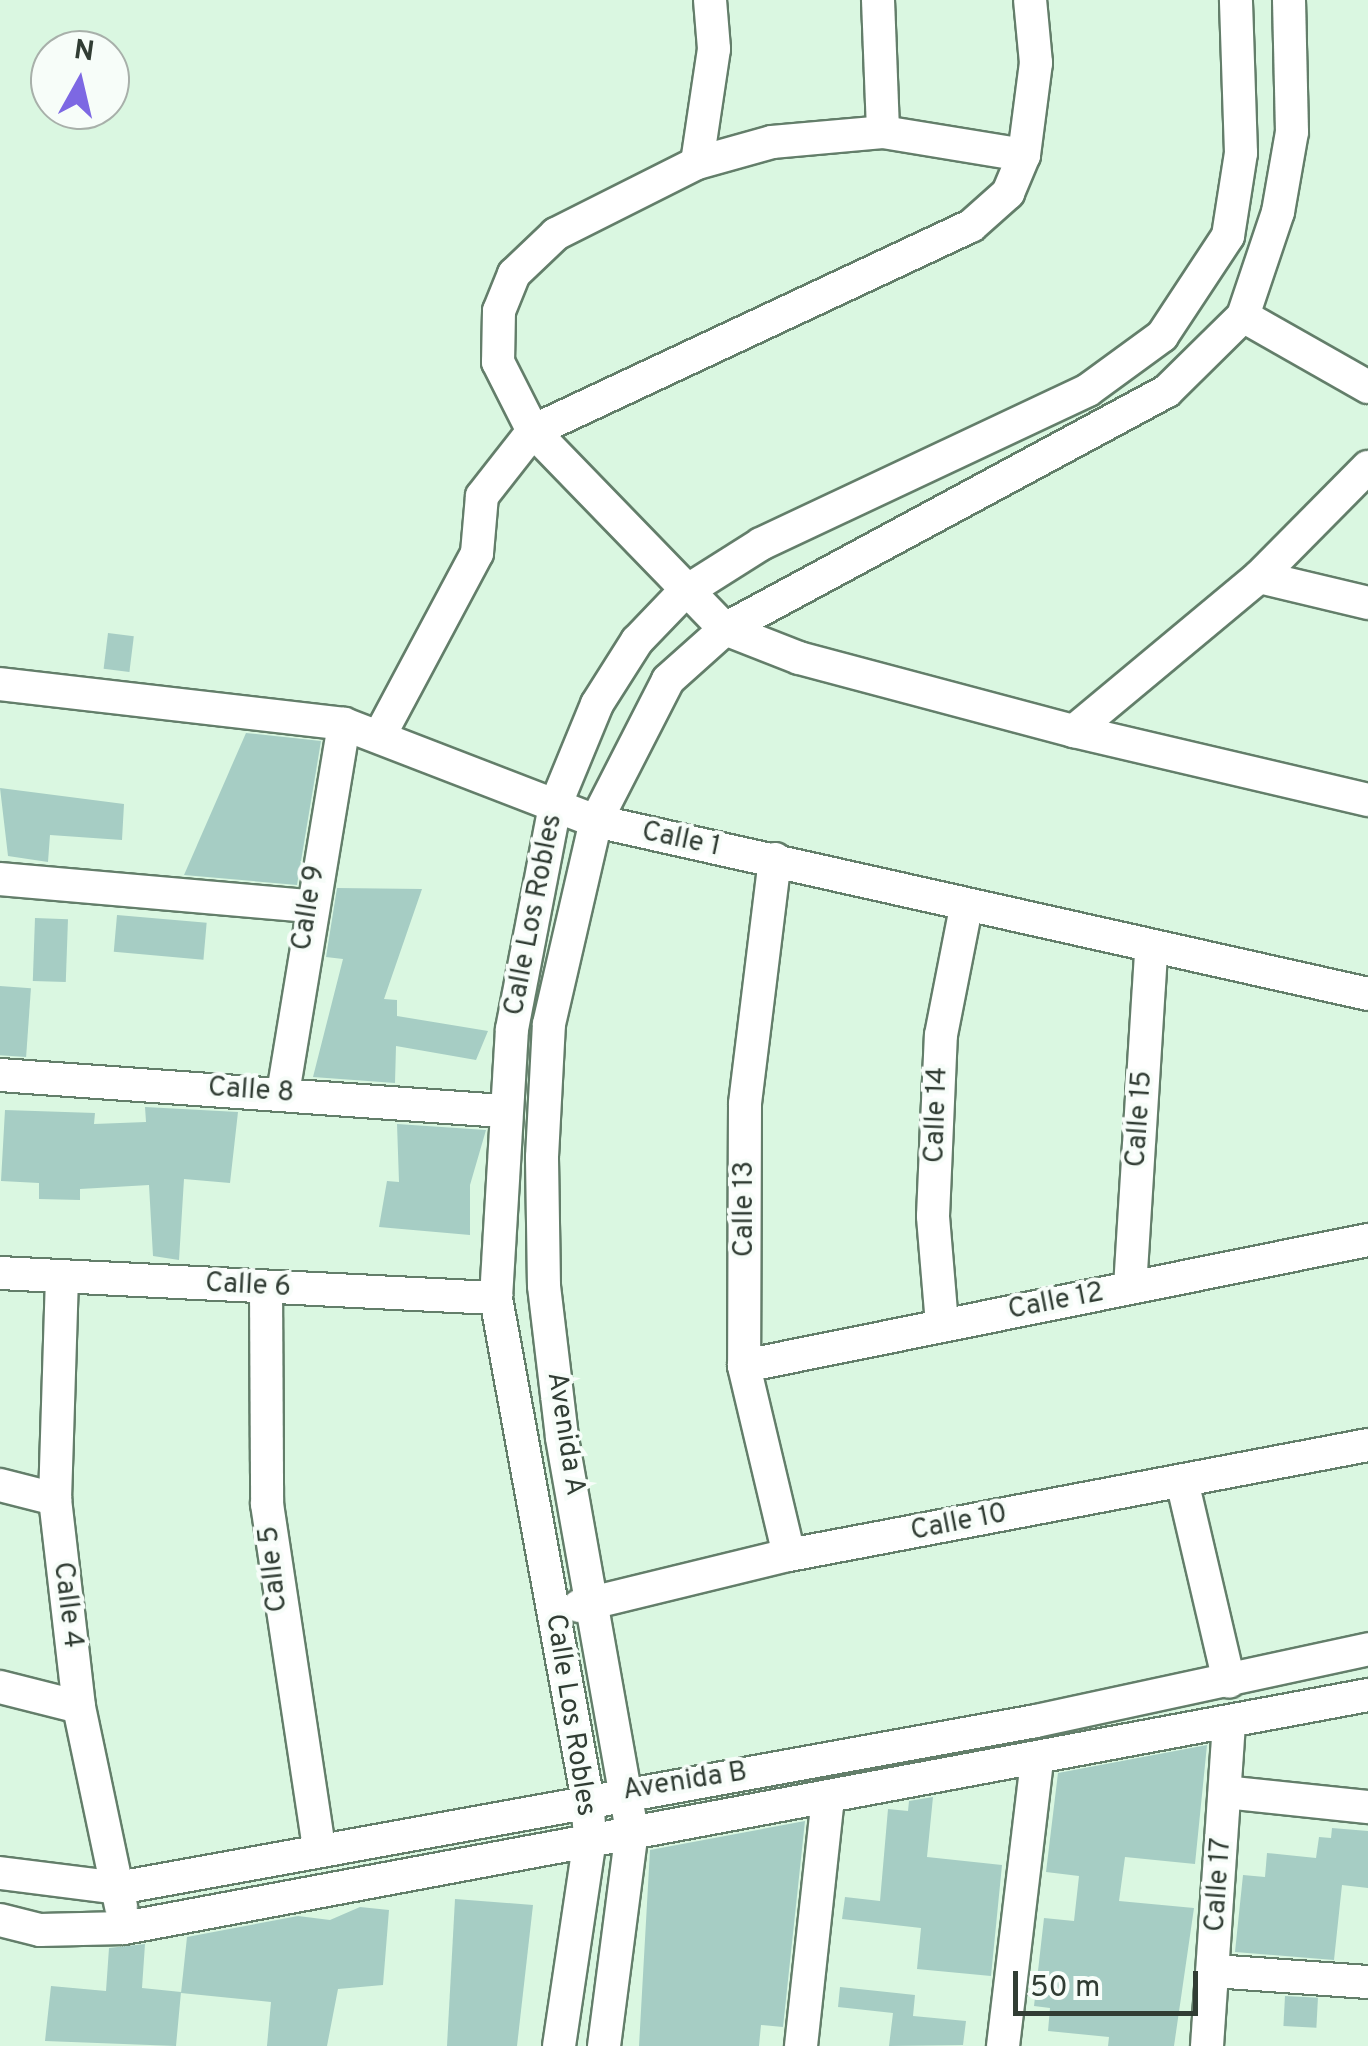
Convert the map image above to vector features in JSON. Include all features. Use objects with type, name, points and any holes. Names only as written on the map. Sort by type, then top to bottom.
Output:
[{"type":"street","points":[[697,164],[714,49],[710,0]]},
{"type":"street","points":[[878,0],[884,132]]},
{"type":"street","points":[[380,736],[477,553],[482,496],[533,432],[971,226],[1008,193],[1024,155],[1036,62],[1030,0]]},
{"type":"street","name":"Calle Los Robles","points":[[560,2046],[590,1839],[587,1796],[496,1298],[502,1111],[555,806],[597,704],[637,641],[682,594],[762,544],[1088,390],[1162,336],[1228,236],[1241,153],[1236,0]]},
{"type":"street","points":[[1289,0],[1292,132],[1266,250],[1244,316],[1368,387]]},
{"type":"street","points":[[1024,155],[884,132],[772,142],[697,164],[556,234],[514,274],[499,310],[498,362],[533,432],[682,594],[725,629],[799,658],[1074,732],[1368,800]]},
{"type":"street","points":[[1228,236],[1266,250]]},
{"type":"street","name":"Avenida A","points":[[604,2046],[632,1831],[598,1603],[562,1437],[544,1286],[542,1157],[549,1024],[596,822],[668,680],[725,629],[1168,391],[1244,316]]},
{"type":"street","points":[[1074,732],[1259,578],[1368,468]]},
{"type":"street","points":[[1259,578],[1368,603]]},
{"type":"street","name":"Calle 1","points":[[0,684],[344,724],[596,822],[775,859],[1151,950],[1368,994]]},
{"type":"street","name":"Calle 9","points":[[283,1092],[308,906],[344,724]]},
{"type":"street","name":"Calle 13","points":[[775,859],[745,1104],[744,1366],[789,1555]]},
{"type":"street","points":[[0,879],[308,906]]},
{"type":"street","name":"Calle 14","points":[[942,1324],[933,1216],[941,1035],[966,907]]},
{"type":"street","name":"Calle 15","points":[[1130,1288],[1151,950]]},
{"type":"street","name":"Calle 8","points":[[0,1075],[283,1092],[502,1111]]},
{"type":"street","name":"Calle 12","points":[[744,1366],[1368,1240]]},
{"type":"street","name":"Calle 6","points":[[0,1273],[496,1298]]},
{"type":"street","name":"Calle 4","points":[[62,1277],[55,1499],[80,1707],[124,1928]]},
{"type":"street","name":"Calle 5","points":[[266,1287],[267,1504],[319,1848]]},
{"type":"street","name":"Calle 10","points":[[553,1610],[598,1603],[789,1555],[1368,1446]]},
{"type":"street","points":[[1182,1480],[1230,1682]]},
{"type":"street","points":[[0,1485],[55,1499]]},
{"type":"street","name":"Avenida B","points":[[0,1873],[118,1888],[587,1796],[628,1792],[1230,1682],[1368,1649]]},
{"type":"street","points":[[1289,1667],[1297,1710]]},
{"type":"street","points":[[0,1687],[80,1707]]},
{"type":"street","name":"Avenida B","points":[[0,1920],[40,1930],[124,1928],[1368,1695]]},
{"type":"street","name":"Calle 17","points":[[1207,2046],[1229,1723]]},
{"type":"street","points":[[1003,2046],[1037,1760]]},
{"type":"street","points":[[1225,1792],[1368,1807]]},
{"type":"street","points":[[801,2046],[828,1797]]},
{"type":"street","points":[[1214,1971],[1368,1982]]},
{"type":"building","points":[[108,633],[134,636],[129,672],[104,669]]},
{"type":"building","points":[[246,733],[321,741],[297,885],[184,875]]},
{"type":"building","points":[[0,788],[124,804],[122,840],[50,835],[48,862],[8,856]]},
{"type":"building","points":[[337,888],[422,889],[384,999],[397,1000],[397,1016],[488,1031],[476,1060],[396,1046],[395,1083],[313,1077],[343,959],[326,957]]},
{"type":"building","points":[[117,915],[207,923],[203,960],[114,952]]},
{"type":"building","points":[[35,918],[68,919],[66,982],[33,981]]},
{"type":"building","points":[[0,986],[31,988],[26,1057],[0,1055]]},
{"type":"building","points":[[145,1107],[238,1112],[230,1183],[184,1179],[179,1260],[153,1256],[149,1185],[80,1189],[80,1200],[39,1199],[39,1183],[1,1181],[5,1110],[95,1113],[94,1124],[146,1122]]},
{"type":"building","points":[[397,1124],[486,1130],[470,1185],[470,1235],[379,1227],[387,1181],[399,1182]]},
{"type":"building","points":[[1207,1745],[1195,1864],[1125,1857],[1119,1901],[1194,1908],[1174,2046],[1108,2046],[1109,2037],[1048,2031],[1050,2008],[1034,2006],[1044,1918],[1074,1921],[1079,1876],[1046,1872],[1058,1773]]},
{"type":"building","points":[[933,1797],[927,1857],[1002,1865],[991,1976],[917,1969],[921,1928],[842,1919],[845,1897],[880,1901],[888,1809],[908,1811],[909,1801]]},
{"type":"building","points":[[805,1821],[783,2027],[761,2025],[759,2046],[639,2046],[650,1850]]},
{"type":"building","points":[[1332,1828],[1368,1831],[1368,1888],[1342,1885],[1334,1960],[1235,1952],[1243,1875],[1265,1877],[1267,1853],[1316,1858],[1319,1837],[1331,1838]]},
{"type":"building","points":[[455,1899],[533,1905],[517,2046],[447,2046]]},
{"type":"building","points":[[360,1907],[389,1910],[383,1985],[338,1989],[327,2046],[267,2046],[271,2002],[181,1993],[187,1937],[298,1916],[330,1920]]},
{"type":"building","points":[[145,1944],[142,1988],[181,1992],[176,2046],[45,2041],[51,1986],[106,1991],[109,1948]]},
{"type":"building","points":[[840,1987],[915,1995],[913,2016],[966,2021],[963,2045],[889,2046],[893,2013],[838,2007]]},
{"type":"building","points":[[1285,1996],[1318,1998],[1316,2028],[1283,2026]]}]
